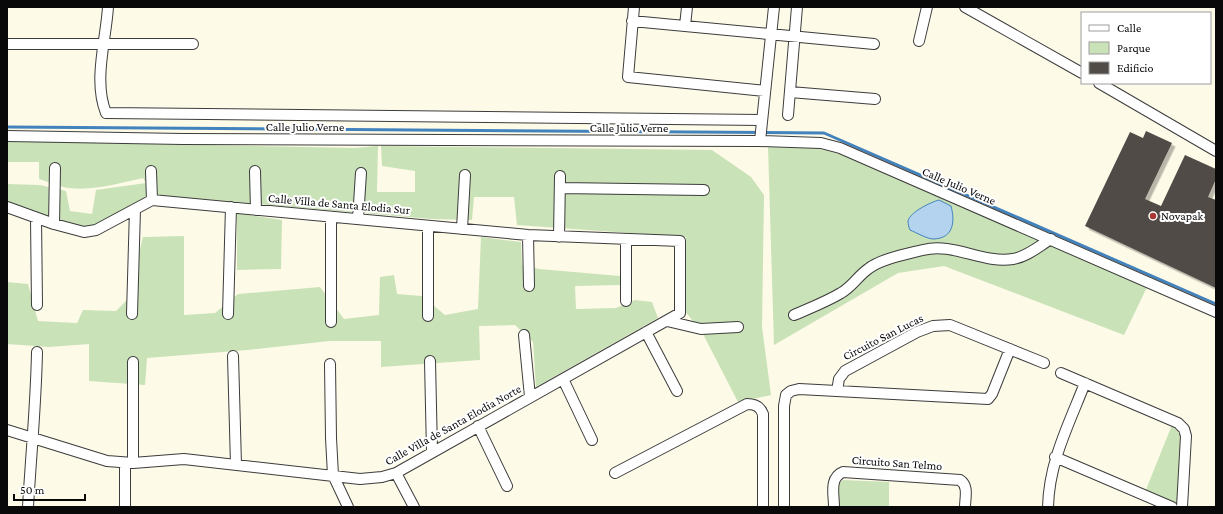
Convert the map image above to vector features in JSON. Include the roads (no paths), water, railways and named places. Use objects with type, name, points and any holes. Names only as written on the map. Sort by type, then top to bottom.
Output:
[{"type":"street","points":[[108,7],[102,44],[101,95],[106,113],[761,131],[774,7]]},
{"type":"street","points":[[634,7],[628,77],[765,91]]},
{"type":"street","points":[[685,26],[687,7]]},
{"type":"street","points":[[788,115],[797,7]]},
{"type":"street","points":[[919,41],[927,7]]},
{"type":"street","points":[[964,7],[1081,72]]},
{"type":"street","points":[[632,21],[874,44]]},
{"type":"street","points":[[7,44],[193,44]]},
{"type":"street","points":[[1101,84],[1216,151]]},
{"type":"street","points":[[790,92],[875,99]]},
{"type":"street","name":"Calle Julio Verne","points":[[7,136],[183,140],[761,131],[840,148],[1216,312]]},
{"type":"street","points":[[54,168],[54,224]]},
{"type":"street","points":[[7,207],[54,224],[84,232],[96,230],[152,200],[151,171]]},
{"type":"street","points":[[255,171],[256,210]]},
{"type":"street","points":[[358,219],[361,173]]},
{"type":"street","points":[[462,229],[465,175]]},
{"type":"street","points":[[559,237],[560,176]]},
{"type":"street","points":[[560,188],[704,190]]},
{"type":"street","name":"Calle Villa de Santa Elodia Sur","points":[[152,200],[528,235],[680,241]]},
{"type":"street","points":[[228,314],[231,207]]},
{"type":"street","points":[[132,314],[135,209]]},
{"type":"street","points":[[331,217],[331,322]]},
{"type":"street","points":[[36,218],[37,305]]},
{"type":"street","points":[[428,226],[428,316]]},
{"type":"street","points":[[528,235],[528,286]]},
{"type":"street","points":[[626,239],[626,301]]},
{"type":"street","points":[[794,315],[850,288],[868,269],[877,264],[910,254],[935,248],[1000,260],[1013,260],[1023,257],[1051,239]]},
{"type":"street","name":"Calle Villa de Santa Elodia Norte","points":[[7,430],[107,461],[129,462],[184,459],[371,479],[396,473],[680,313],[680,241]]},
{"type":"street","points":[[666,321],[701,329],[738,327]]},
{"type":"street","name":"Circuito San Lucas","points":[[837,391],[839,378],[845,371],[917,332],[934,326],[950,325],[1044,363]]},
{"type":"street","points":[[646,332],[677,391]]},
{"type":"street","points":[[524,335],[530,397]]},
{"type":"street","points":[[784,507],[784,406],[786,395],[791,391],[799,389],[988,399],[992,394],[1010,348]]},
{"type":"street","points":[[28,507],[32,437],[36,408],[37,352]]},
{"type":"street","points":[[233,356],[236,465]]},
{"type":"street","points":[[430,361],[432,452]]},
{"type":"street","points":[[125,507],[129,462],[133,362]]},
{"type":"street","points":[[330,364],[331,431],[334,476],[348,507]]},
{"type":"street","points":[[1061,373],[1178,423],[1184,429],[1186,436],[1182,507]]},
{"type":"street","points":[[563,379],[592,440]]},
{"type":"street","points":[[1048,507],[1050,480],[1055,457],[1085,383]]},
{"type":"street","points":[[615,473],[747,404],[753,404],[759,406],[763,414],[762,507]]},
{"type":"street","points":[[478,426],[507,486]]},
{"type":"street","points":[[1055,457],[1172,507]]},
{"type":"street","name":"Circuito San Telmo","points":[[834,507],[833,483],[838,474],[843,472],[960,480],[965,484],[966,489],[965,507]]},
{"type":"street","points":[[396,473],[414,507]]},
{"type":"water","points":[[939,200],[951,206],[953,223],[952,228],[946,236],[931,239],[910,230],[908,221],[913,214],[926,205]]},
{"type":"waterway","points":[[7,127],[824,133],[1216,304]]},
{"type":"place","name":"Novapak","points":[[1153,216]]}]
